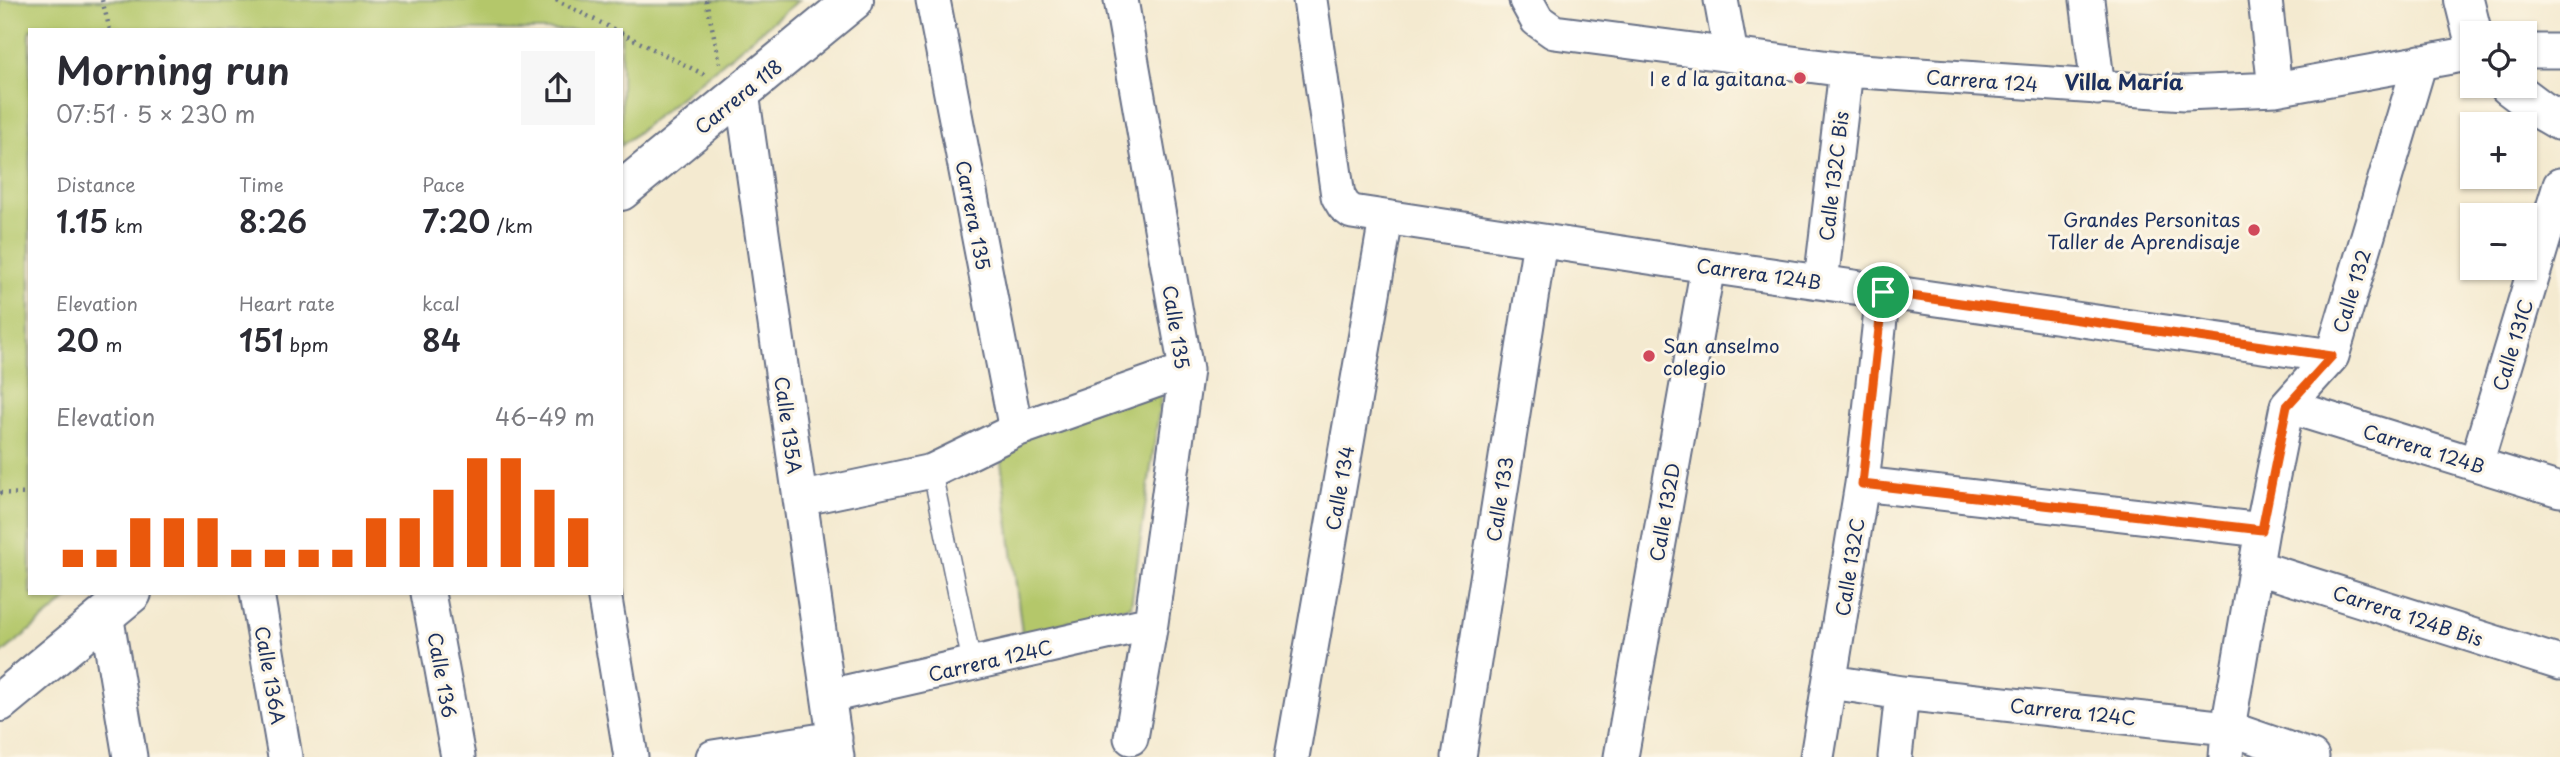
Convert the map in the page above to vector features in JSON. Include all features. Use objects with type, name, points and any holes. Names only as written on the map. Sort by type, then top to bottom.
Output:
[{"type":"street","name":"Carrera 118","points":[[623,189],[733,88],[854,0]]},
{"type":"street","name":"Carrera 135","points":[[933,0],[1016,430]]},
{"type":"street","name":"Calle 135","points":[[1121,0],[1186,370],[1151,623],[1131,738]]},
{"type":"street","name":"Carrera 124B","points":[[1310,0],[1338,196],[1352,212],[2332,356]]},
{"type":"street","points":[[1721,0],[1731,55]]},
{"type":"street","points":[[2088,0],[2098,88]]},
{"type":"street","points":[[2265,0],[2275,89]]},
{"type":"street","points":[[2464,0],[2469,21]]},
{"type":"street","name":"Carrera 124","points":[[1531,10],[1554,32],[1846,70],[2185,93],[2275,89],[2460,55]]},
{"type":"street","points":[[2537,51],[2560,51]]},
{"type":"street","name":"Calle 132","points":[[2287,406],[2332,356],[2420,62]]},
{"type":"street","name":"Calle 132C Bis","points":[[1821,282],[1846,70]]},
{"type":"street","name":"Calle 135A","points":[[733,88],[800,499],[836,748]]},
{"type":"street","points":[[2525,98],[2560,121]]},
{"type":"street","name":"Calle 131C","points":[[2476,464],[2560,185]]},
{"type":"street","name":"Calle 134","points":[[1292,757],[1386,219]]},
{"type":"street","name":"Calle 133","points":[[1459,757],[1540,241]]},
{"type":"street","name":"Calle 132D","points":[[1621,757],[1708,266]]},
{"type":"street","name":"Calle 132C","points":[[1817,757],[1862,484],[1883,292]]},
{"type":"street","points":[[800,499],[932,471],[1016,430],[1186,370]]},
{"type":"street","points":[[2227,742],[2262,530],[2287,406]]},
{"type":"street","name":"Carrera 124B","points":[[2287,406],[2560,490]]},
{"type":"street","points":[[1862,484],[2262,530]]},
{"type":"street","name":"Carrera 124B Bis","points":[[2256,567],[2560,663]]},
{"type":"street","name":"Calle 136A","points":[[257,595],[285,757]]},
{"type":"street","name":"Calle 136","points":[[428,595],[458,757]]},
{"type":"street","points":[[604,595],[631,757]]},
{"type":"street","points":[[0,702],[119,604]]},
{"type":"street","points":[[119,604],[130,757]]},
{"type":"street","name":"Carrera 124C","points":[[828,696],[1151,623]]},
{"type":"street","name":"Carrera 124C","points":[[1830,682],[2312,757]]},
{"type":"street","points":[[1895,757],[1902,693]]},
{"type":"street","points":[[713,757],[836,748]]},
{"type":"lane","points":[[932,471],[972,664]]},
{"type":"path","points":[[102,0],[109,28]]},
{"type":"path","points":[[556,0],[611,28]]},
{"type":"path","points":[[706,0],[733,88]]},
{"type":"path","points":[[623,34],[733,88]]},
{"type":"path","points":[[0,492],[28,494]]},
{"type":"green space","points":[[0,0],[799,0],[623,144],[623,28],[28,28],[28,595],[73,595],[0,655]]},
{"type":"green space","points":[[1163,384],[1131,606],[1022,634],[999,445]]},
{"type":"place","name":"I e d la gaitana","points":[[1800,78]]},
{"type":"place","name":"Grandes Personitas Taller de Aprendisaje","points":[[2254,230]]},
{"type":"place","name":"San anselmo colegio","points":[[1649,356]]},
{"type":"district","name":"Villa María","points":[[2124,81]]},
{"type":"route","points":[[1883,292],[2242,343],[2332,356],[2287,406],[2262,530],[1862,484],[1883,292]]}]
